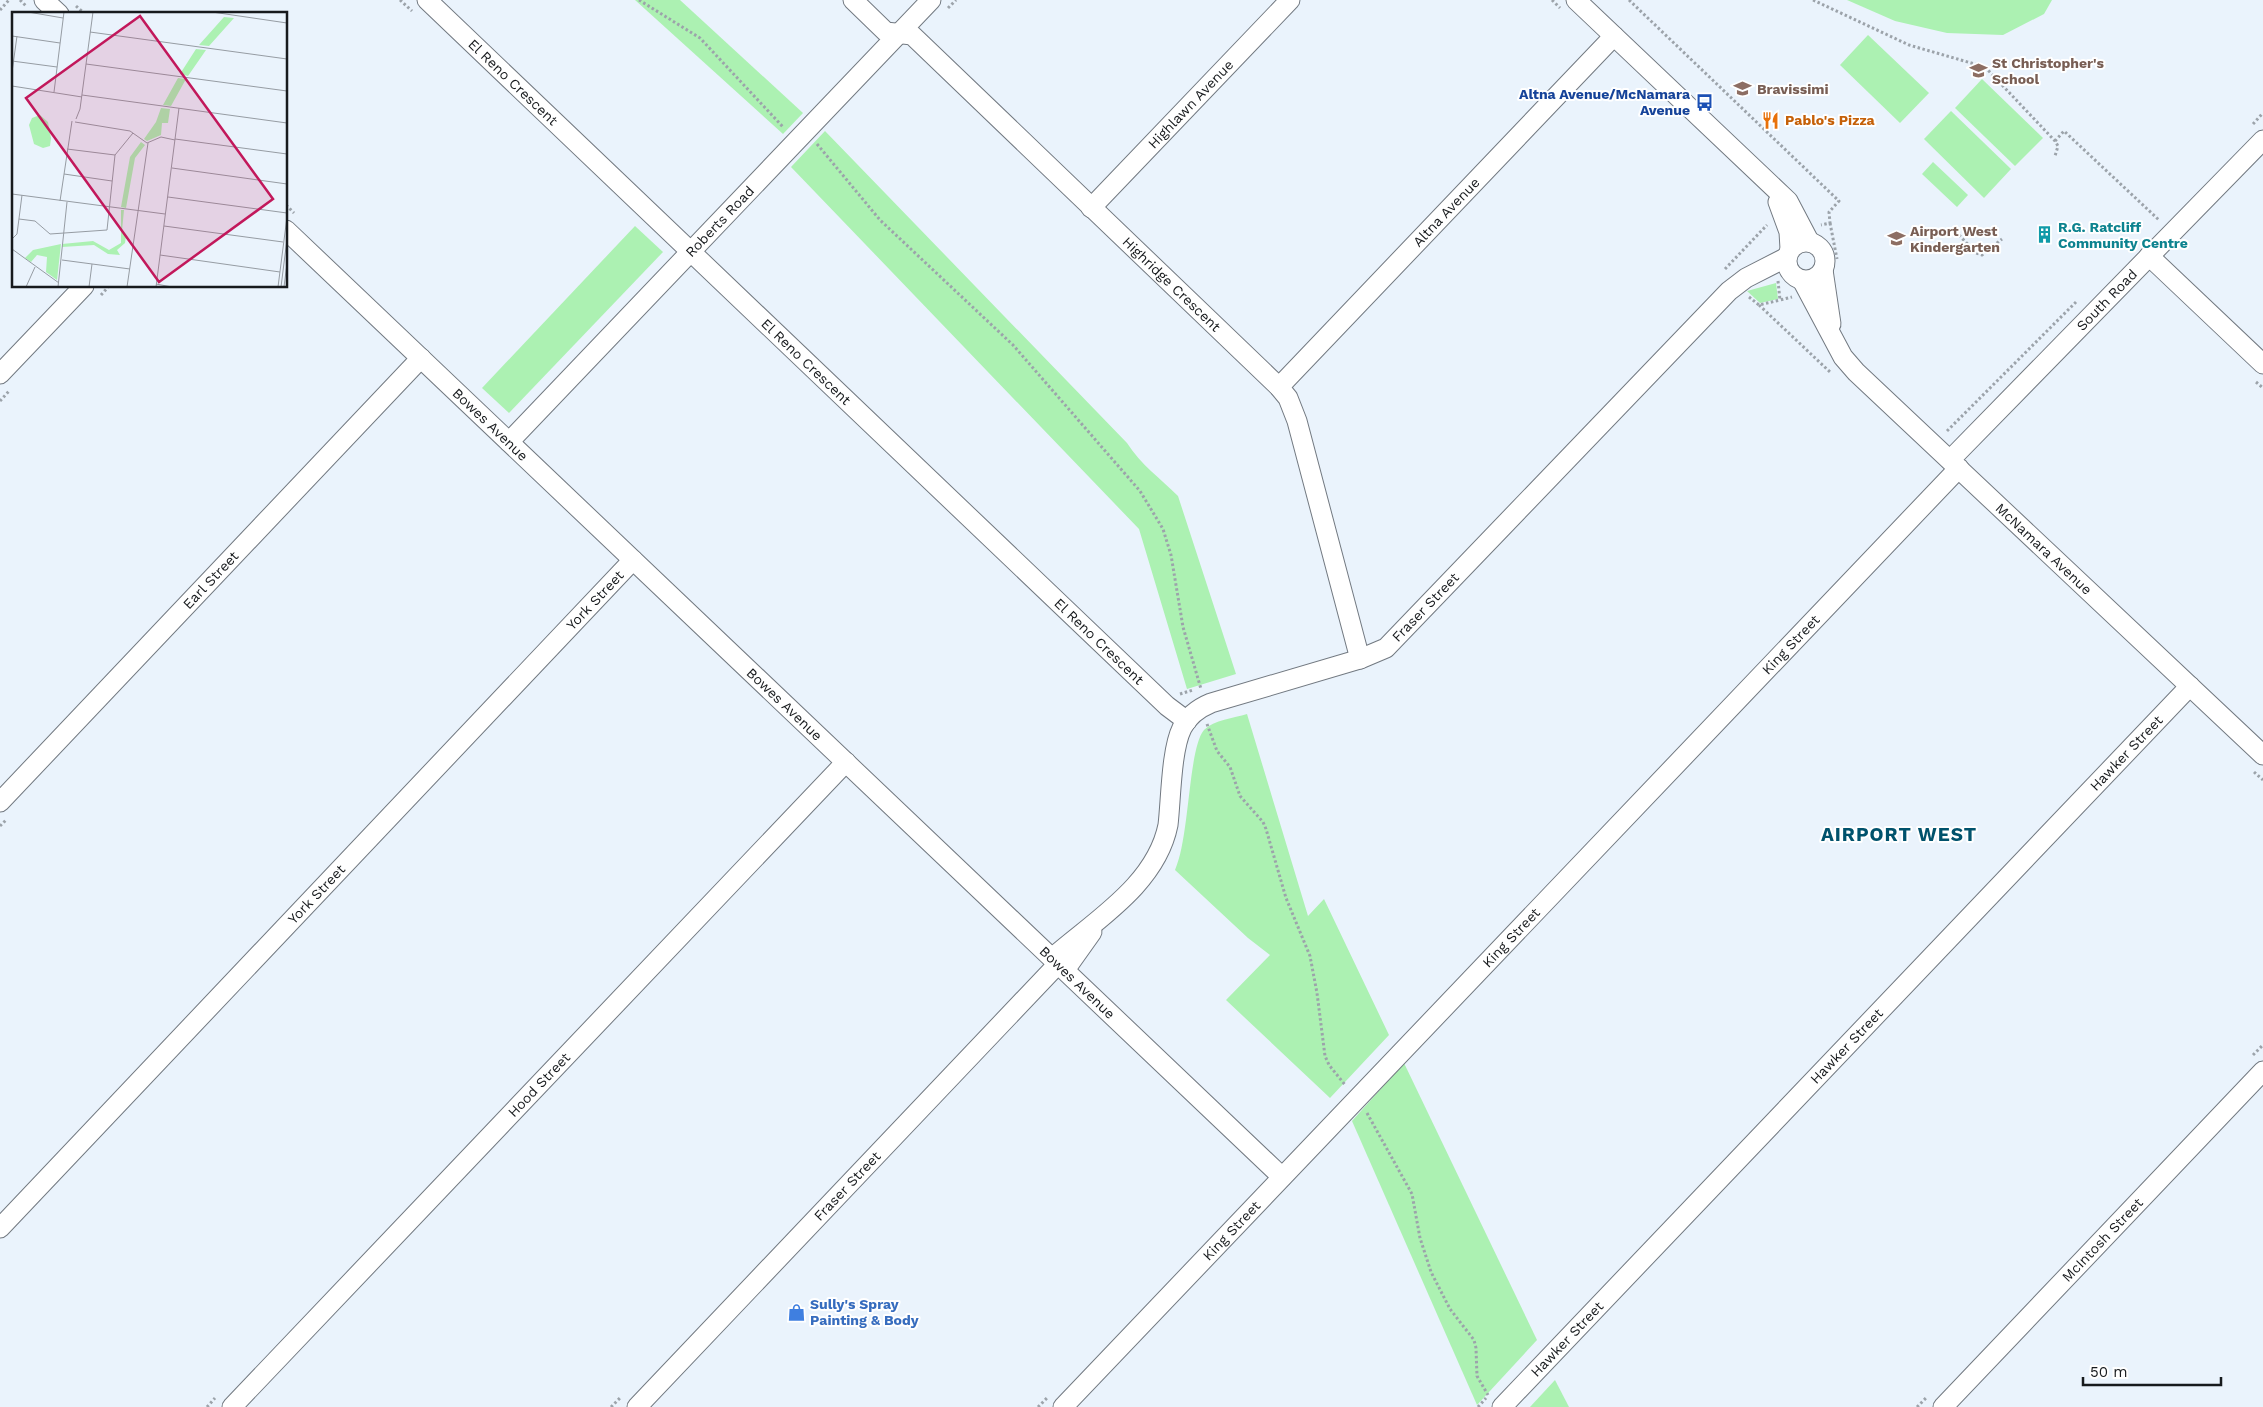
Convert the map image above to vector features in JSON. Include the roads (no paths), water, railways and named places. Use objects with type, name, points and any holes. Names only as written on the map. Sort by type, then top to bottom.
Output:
[{"type":"street","points":[[44,0],[57,12]]},
{"type":"street","name":"El Reno Crescent","points":[[427,0],[1167,706],[1186,721]]},
{"type":"street","name":"Highridge Crescent","points":[[852,0],[886,32],[912,35],[1279,387],[1288,398],[1297,421],[1360,659]]},
{"type":"street","name":"Roberts Road","points":[[509,442],[931,0]]},
{"type":"street","name":"Highlawn Avenue","points":[[1091,208],[1290,0]]},
{"type":"street","name":"McNamara Avenue","points":[[1570,6],[1614,36],[1788,201],[1796,252],[1843,357],[1856,372],[2263,755]]},
{"type":"street","name":"Altna Avenue","points":[[1279,387],[1614,36]]},
{"type":"street","name":"South Road","points":[[1954,464],[2149,256],[2263,140]]},
{"type":"street","name":"Bowes Avenue","points":[[288,232],[1282,1177]]},
{"type":"street","name":"McNamara Avenue","points":[[1796,252],[1820,247],[1824,252],[1823,270],[1833,335]]},
{"type":"street","name":"Fraser Street","points":[[637,1407],[1149,869],[1161,851],[1168,825],[1178,737],[1186,721],[1201,707],[1211,703],[1360,659],[1386,648],[1746,278],[1796,252],[1815,278],[1823,270]]},
{"type":"street","points":[[2149,256],[2263,364]]},
{"type":"street","points":[[0,374],[82,288]]},
{"type":"street","name":"Earl Street","points":[[0,802],[421,358]]},
{"type":"street","name":"King Street","points":[[1063,1407],[1954,464]]},
{"type":"street","name":"York Street","points":[[0,1228],[633,560]]},
{"type":"street","name":"Hawker Street","points":[[1502,1407],[2190,686]]},
{"type":"street","name":"Hood Street","points":[[232,1407],[846,762]]},
{"type":"street","name":"McIntosh Street","points":[[1942,1407],[2263,1071]]},
{"type":"place","name":"St Christopher's School","points":[[1978,71]]},
{"type":"place","name":"Bravissimi","points":[[1743,89]]},
{"type":"place","name":"Altna Avenue/McNamara Avenue","points":[[1704,102]]},
{"type":"place","name":"Pablo's Pizza","points":[[1771,120]]},
{"type":"place","name":"R.G. Ratcliff Community Centre","points":[[2044,235]]},
{"type":"place","name":"Airport West Kindergarten","points":[[1896,239]]},
{"type":"place","name":"Sully's Spray Painting & Body","points":[[796,1312]]},
{"type":"district","name":"AIRPORT WEST","points":[[1899,834]]}]
